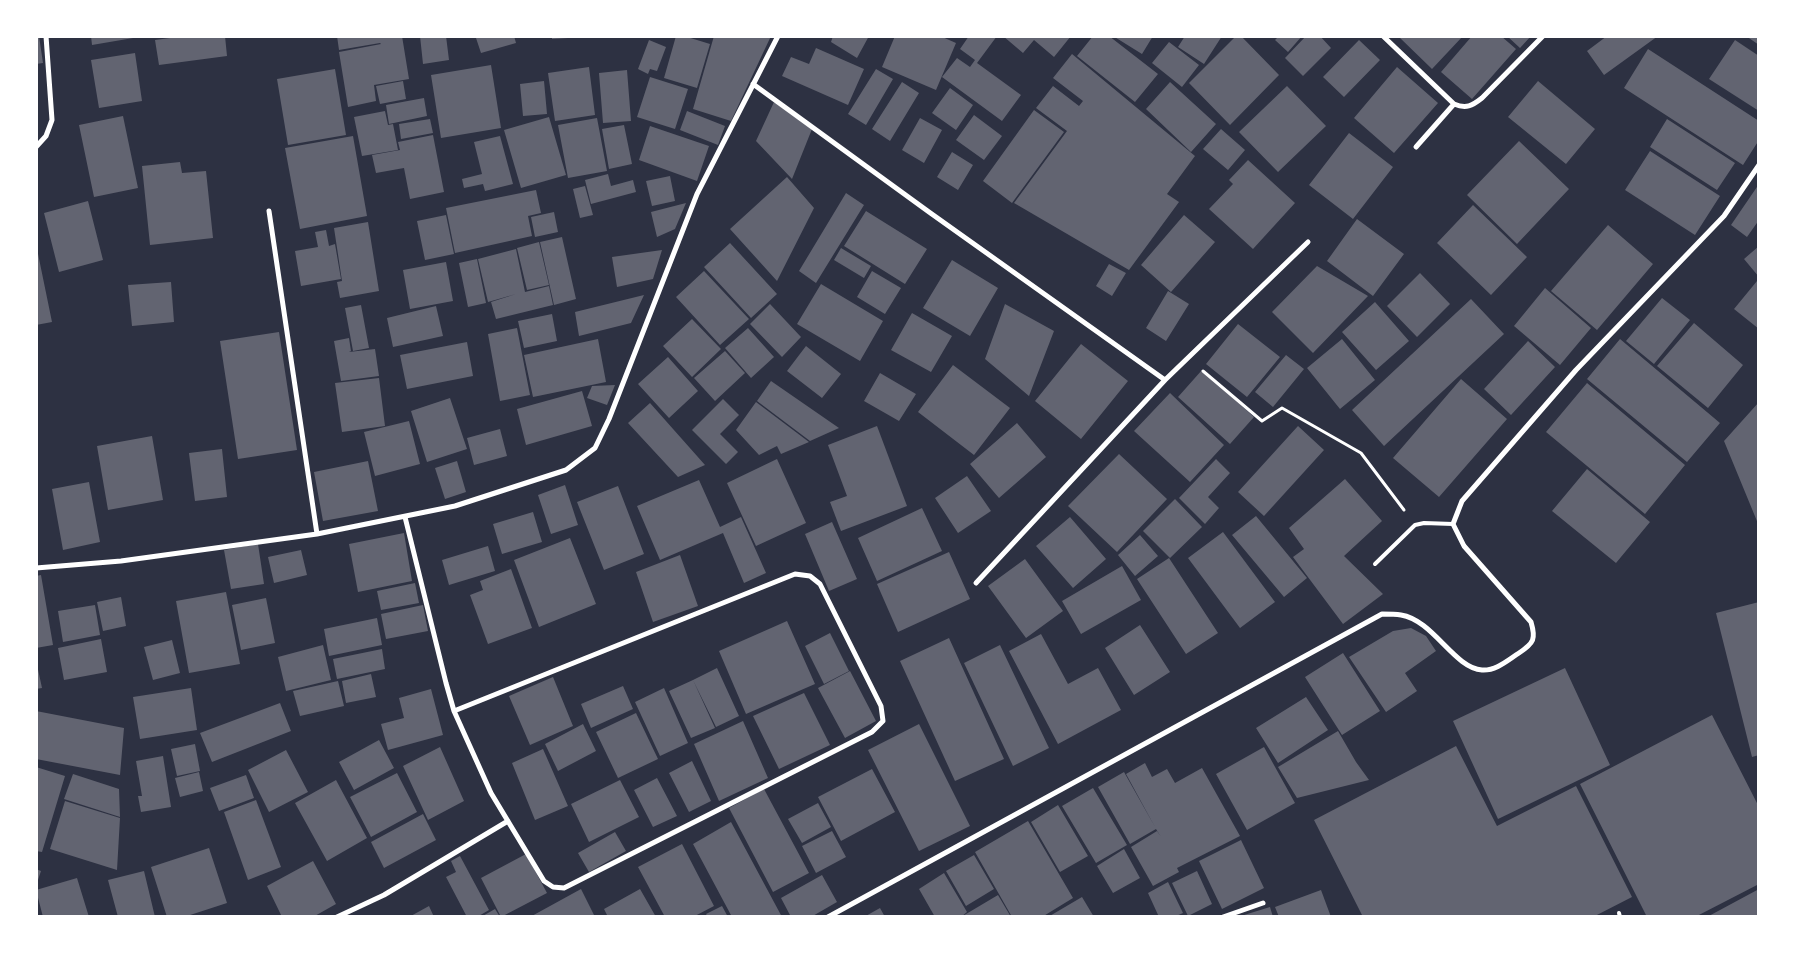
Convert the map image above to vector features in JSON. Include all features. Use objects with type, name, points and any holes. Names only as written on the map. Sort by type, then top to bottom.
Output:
[{"type":"street","points":[[36,147],[46,136],[52,120],[46,36]]},
{"type":"street","points":[[36,568],[121,561],[317,534],[455,506],[566,470],[595,448],[609,419],[697,194],[778,36]]},
{"type":"street","points":[[1383,36],[1454,104],[1463,108],[1473,106],[1482,98],[1543,36]]},
{"type":"street","points":[[753,84],[1165,380]]},
{"type":"street","points":[[1416,147],[1454,104]]},
{"type":"street","points":[[828,917],[1382,614],[1402,615],[1423,625],[1465,664],[1481,670],[1495,668],[1531,645],[1535,634],[1531,622],[1464,546],[1453,524],[1462,501],[1576,370],[1724,216],[1759,165]]},
{"type":"street","points":[[269,211],[317,534]]},
{"type":"street","points":[[976,583],[1165,380],[1308,242]]},
{"type":"street","points":[[405,517],[454,711],[491,793],[544,881],[553,888],[564,888],[573,884],[872,732],[883,721],[881,706],[820,584],[810,576],[795,574],[454,711]]},
{"type":"street","points":[[337,917],[384,895],[508,821]]},
{"type":"street","points":[[1223,917],[1263,903]]},
{"type":"lane","points":[[1374,564],[1414,525],[1424,523],[1453,524]]},
{"type":"path","points":[[1178,367],[1202,370],[1262,421],[1282,408],[1361,453],[1414,525]]},
{"type":"building","points":[[36,36],[39,36],[43,63],[36,64]]},
{"type":"building","points":[[91,36],[139,36],[139,37],[92,45]]},
{"type":"building","points":[[185,36],[225,36],[227,56],[159,65],[155,40]]},
{"type":"building","points":[[337,36],[402,36],[409,79],[374,85],[376,101],[348,107],[339,52],[381,44],[339,50]]},
{"type":"building","points":[[420,36],[446,36],[449,60],[423,64]]},
{"type":"building","points":[[481,36],[514,36],[516,43],[481,53],[476,38]]},
{"type":"building","points":[[552,36],[568,36],[568,38],[552,39]]},
{"type":"building","points":[[676,36],[684,36],[710,44],[697,88],[664,78]]},
{"type":"building","points":[[714,36],[771,36],[731,121],[693,109]]},
{"type":"building","points":[[833,36],[869,36],[857,58],[831,42]]},
{"type":"building","points":[[895,36],[940,36],[956,43],[936,90],[882,67]]},
{"type":"building","points":[[969,36],[997,36],[977,63],[1021,95],[1002,121],[942,77],[957,58],[970,67],[975,60],[960,49]]},
{"type":"building","points":[[1003,36],[1071,36],[1054,57],[1034,40],[1023,53]]},
{"type":"building","points":[[1093,36],[1109,36],[1158,74],[1135,102],[1077,56]]},
{"type":"building","points":[[1113,36],[1153,36],[1142,54]]},
{"type":"building","points":[[1185,36],[1222,36],[1204,64],[1178,47]]},
{"type":"building","points":[[1236,36],[1241,36],[1279,75],[1230,125],[1189,83]]},
{"type":"building","points":[[1279,36],[1302,36],[1288,52],[1275,40]]},
{"type":"building","points":[[1306,36],[1320,36],[1331,48],[1303,76],[1285,58]]},
{"type":"building","points":[[1398,36],[1463,36],[1432,69]]},
{"type":"building","points":[[1472,36],[1501,36],[1516,49],[1472,99],[1441,72]]},
{"type":"building","points":[[1507,36],[1531,36],[1520,48]]},
{"type":"building","points":[[1607,36],[1658,36],[1604,75],[1587,51]]},
{"type":"building","points":[[1746,36],[1759,36],[1759,45]]},
{"type":"building","points":[[649,40],[666,47],[657,71],[650,69],[648,74],[638,69]]},
{"type":"building","points":[[1359,40],[1380,60],[1344,97],[1323,77]]},
{"type":"building","points":[[1735,40],[1759,56],[1759,111],[1709,79]]},
{"type":"building","points":[[1169,42],[1199,65],[1182,87],[1152,63]]},
{"type":"building","points":[[816,48],[864,69],[848,105],[782,76],[791,57],[809,64]]},
{"type":"building","points":[[1648,49],[1759,121],[1759,140],[1743,165],[1624,88]]},
{"type":"building","points":[[135,53],[142,101],[99,108],[91,60]]},
{"type":"building","points":[[1072,54],[1195,156],[1167,194],[1179,202],[1129,270],[1014,203],[1067,131],[1036,108],[1053,86],[1079,106],[1083,101],[1053,78]]},
{"type":"building","points":[[491,65],[501,128],[441,138],[431,75]]},
{"type":"building","points":[[589,67],[595,115],[555,121],[548,73]]},
{"type":"building","points":[[1397,67],[1438,103],[1394,153],[1354,118]]},
{"type":"building","points":[[335,69],[346,135],[288,145],[277,79]]},
{"type":"building","points":[[876,69],[893,79],[866,125],[848,114]]},
{"type":"building","points":[[627,70],[631,121],[603,123],[599,73]]},
{"type":"building","points":[[650,77],[688,89],[675,129],[637,117]]},
{"type":"building","points":[[403,81],[406,99],[380,104],[376,86]]},
{"type":"building","points":[[544,81],[547,114],[523,116],[520,84]]},
{"type":"building","points":[[1538,81],[1595,129],[1566,164],[1508,117]]},
{"type":"building","points":[[902,82],[919,93],[890,141],[872,129]]},
{"type":"building","points":[[1170,82],[1216,124],[1191,152],[1146,109]]},
{"type":"building","points":[[1287,86],[1326,126],[1278,172],[1239,132]]},
{"type":"building","points":[[950,88],[973,105],[956,130],[932,113]]},
{"type":"building","points":[[424,98],[427,116],[389,124],[386,105]]},
{"type":"building","points":[[774,102],[812,129],[792,179],[756,141]]},
{"type":"building","points":[[1034,110],[1064,132],[1012,203],[983,181]]},
{"type":"building","points":[[385,111],[388,125],[393,124],[398,150],[362,156],[354,117]]},
{"type":"building","points":[[687,111],[725,126],[718,145],[680,130]]},
{"type":"building","points":[[974,115],[1002,136],[984,160],[956,140]]},
{"type":"building","points":[[123,116],[138,188],[94,197],[79,125]]},
{"type":"building","points":[[549,117],[566,175],[521,188],[504,130]]},
{"type":"building","points":[[597,118],[607,171],[568,178],[558,125]]},
{"type":"building","points":[[920,118],[942,130],[924,163],[902,150]]},
{"type":"building","points":[[430,119],[433,133],[401,139],[399,124]]},
{"type":"building","points":[[1667,119],[1735,163],[1717,190],[1650,147]]},
{"type":"building","points":[[624,125],[632,164],[609,169],[602,129]]},
{"type":"building","points":[[650,126],[709,146],[697,181],[639,160]]},
{"type":"building","points":[[1221,129],[1245,150],[1228,170],[1203,149]]},
{"type":"building","points":[[1349,133],[1393,167],[1353,219],[1309,185]]},
{"type":"building","points":[[433,135],[444,192],[410,199],[404,168],[376,173],[372,155],[400,150],[398,142]]},
{"type":"building","points":[[353,136],[367,216],[300,229],[285,148]]},
{"type":"building","points":[[500,136],[513,184],[485,191],[483,184],[464,188],[462,179],[482,174],[474,142]]},
{"type":"building","points":[[1519,141],[1569,189],[1517,244],[1467,195]]},
{"type":"building","points":[[1650,151],[1720,196],[1695,235],[1625,190]]},
{"type":"building","points":[[952,152],[973,165],[958,190],[937,177]]},
{"type":"building","points":[[1248,160],[1295,203],[1253,249],[1209,209],[1233,184],[1229,180]]},
{"type":"building","points":[[180,162],[182,173],[206,171],[213,238],[150,245],[142,166]]},
{"type":"building","points":[[608,174],[611,186],[633,180],[636,192],[591,204],[585,180]]},
{"type":"building","points":[[670,176],[675,201],[652,206],[646,181]]},
{"type":"building","points":[[787,177],[814,208],[777,281],[730,229]]},
{"type":"building","points":[[1759,184],[1759,220],[1747,237],[1731,225]]},
{"type":"building","points":[[585,186],[593,215],[580,218],[573,189]]},
{"type":"building","points":[[536,190],[541,213],[528,216],[532,236],[455,253],[446,208]]},
{"type":"building","points":[[846,193],[864,205],[816,283],[799,271]]},
{"type":"building","points":[[88,201],[103,260],[59,272],[44,213]]},
{"type":"building","points":[[686,203],[675,229],[657,237],[651,212]]},
{"type":"building","points":[[1473,205],[1527,257],[1491,295],[1437,243]]},
{"type":"building","points":[[866,211],[927,249],[905,284],[844,246]]},
{"type":"building","points":[[554,212],[558,232],[535,237],[531,217]]},
{"type":"building","points":[[446,215],[454,254],[425,260],[417,221]]},
{"type":"building","points":[[1184,215],[1215,242],[1171,292],[1141,265]]},
{"type":"building","points":[[1357,219],[1404,254],[1373,296],[1327,261]]},
{"type":"building","points":[[368,222],[379,291],[340,298],[337,282],[342,281],[334,228]]},
{"type":"building","points":[[1608,225],[1653,264],[1597,330],[1551,291]]},
{"type":"building","points":[[326,230],[329,246],[335,244],[341,279],[301,286],[295,251],[318,247],[315,232]]},
{"type":"building","points":[[562,237],[576,299],[554,305],[540,242]]},
{"type":"building","points":[[539,242],[549,285],[527,290],[517,248]]},
{"type":"building","points":[[730,243],[777,294],[751,318],[704,267]]},
{"type":"building","points":[[36,244],[52,322],[36,325]]},
{"type":"building","points":[[1759,246],[1759,277],[1744,259]]},
{"type":"building","points":[[841,248],[871,266],[864,278],[834,260]]},
{"type":"building","points":[[516,249],[525,292],[549,286],[553,305],[496,319],[491,302],[516,294],[488,302],[478,259]]},
{"type":"building","points":[[662,250],[653,279],[617,287],[612,257]]},
{"type":"building","points":[[477,259],[486,303],[468,307],[459,263]]},
{"type":"building","points":[[952,260],[998,288],[970,336],[923,308]]},
{"type":"building","points":[[446,262],[453,301],[410,309],[403,270]]},
{"type":"building","points":[[1109,264],[1126,273],[1112,296],[1096,286]]},
{"type":"building","points":[[1317,266],[1368,296],[1313,353],[1272,312]]},
{"type":"building","points":[[704,271],[749,319],[720,345],[676,297]]},
{"type":"building","points":[[872,271],[901,288],[885,314],[857,297]]},
{"type":"building","points":[[1420,273],[1450,304],[1417,337],[1387,306]]},
{"type":"building","points":[[1757,281],[1759,283],[1759,329],[1734,309]]},
{"type":"building","points":[[171,282],[174,322],[132,326],[128,285]]},
{"type":"building","points":[[821,284],[883,321],[860,361],[797,324]]},
{"type":"building","points":[[1545,288],[1591,328],[1560,365],[1514,326]]},
{"type":"building","points":[[1168,291],[1189,304],[1166,341],[1146,328]]},
{"type":"building","points":[[644,295],[631,323],[579,336],[575,312]]},
{"type":"building","points":[[1662,298],[1690,320],[1654,364],[1626,341]]},
{"type":"building","points":[[1471,299],[1504,334],[1384,446],[1352,410]]},
{"type":"building","points":[[1375,302],[1409,341],[1376,370],[1342,332]]},
{"type":"building","points":[[770,304],[801,337],[782,357],[750,324]]},
{"type":"building","points":[[1005,304],[1054,331],[1029,396],[985,359]]},
{"type":"building","points":[[361,305],[369,348],[353,351],[345,308]]},
{"type":"building","points":[[436,306],[443,336],[393,347],[387,318]]},
{"type":"building","points":[[912,313],[952,336],[931,372],[891,350]]},
{"type":"building","points":[[552,314],[557,341],[524,348],[518,321]]},
{"type":"building","points":[[692,319],[721,349],[692,377],[663,346]]},
{"type":"building","points":[[1694,323],[1743,365],[1708,408],[1657,366]]},
{"type":"building","points":[[1238,324],[1280,357],[1247,397],[1206,364]]},
{"type":"building","points":[[517,328],[530,395],[500,401],[488,334]]},
{"type":"building","points":[[748,328],[774,357],[751,378],[725,348]]},
{"type":"building","points":[[279,332],[297,450],[238,459],[220,341]]},
{"type":"building","points":[[349,338],[351,351],[349,352],[375,349],[379,376],[341,381],[334,341]]},
{"type":"building","points":[[598,339],[606,382],[533,397],[524,355]]},
{"type":"building","points":[[1342,339],[1375,380],[1340,409],[1307,368]]},
{"type":"building","points":[[1620,339],[1720,423],[1687,462],[1587,379]]},
{"type":"building","points":[[1528,341],[1555,367],[1511,415],[1484,389]]},
{"type":"building","points":[[467,342],[473,376],[407,389],[400,355]]},
{"type":"building","points":[[1081,344],[1128,381],[1081,439],[1035,401]]},
{"type":"building","points":[[806,346],[841,374],[822,398],[787,371]]},
{"type":"building","points":[[725,351],[745,373],[715,401],[694,378]]},
{"type":"building","points":[[1286,355],[1304,369],[1273,407],[1255,392]]},
{"type":"building","points":[[668,357],[698,391],[669,418],[638,384]]},
{"type":"building","points":[[953,365],[1010,408],[974,455],[918,412]]},
{"type":"building","points":[[1202,370],[1254,417],[1230,444],[1178,397]]},
{"type":"building","points":[[880,373],[916,394],[899,421],[864,401]]},
{"type":"building","points":[[379,378],[385,426],[342,432],[335,383]]},
{"type":"building","points":[[1461,379],[1507,419],[1439,497],[1393,458]]},
{"type":"building","points":[[771,381],[839,428],[810,441],[757,401]]},
{"type":"building","points":[[1587,383],[1685,465],[1645,514],[1546,432]]},
{"type":"building","points":[[615,385],[607,405],[587,398],[592,386]]},
{"type":"building","points":[[582,391],[592,426],[526,445],[517,409]]},
{"type":"building","points":[[1170,393],[1224,445],[1190,482],[1134,431]]},
{"type":"building","points":[[450,398],[467,449],[427,462],[411,411]]},
{"type":"building","points":[[723,399],[739,415],[720,434],[738,452],[726,464],[692,430]]},
{"type":"building","points":[[756,402],[809,442],[781,454],[777,446],[759,455],[736,430]]},
{"type":"building","points":[[1759,402],[1759,526],[1724,441]]},
{"type":"building","points":[[650,403],[705,465],[678,477],[628,423]]},
{"type":"building","points":[[409,421],[420,464],[375,476],[364,432]]},
{"type":"building","points":[[1017,423],[1046,457],[999,498],[970,464]]},
{"type":"building","points":[[877,426],[907,506],[841,531],[830,502],[847,496],[828,445]]},
{"type":"building","points":[[1298,426],[1324,450],[1264,516],[1238,492]]},
{"type":"building","points":[[500,429],[507,456],[474,465],[467,438]]},
{"type":"building","points":[[152,436],[163,500],[108,510],[97,446]]},
{"type":"building","points":[[222,449],[227,497],[195,501],[189,453]]},
{"type":"building","points":[[1119,454],[1167,499],[1117,552],[1068,506]]},
{"type":"building","points":[[777,459],[806,523],[756,546],[727,483]]},
{"type":"building","points":[[1216,459],[1230,473],[1208,497],[1219,508],[1205,524],[1179,498]]},
{"type":"building","points":[[368,461],[378,511],[323,521],[314,472]]},
{"type":"building","points":[[457,461],[466,492],[445,499],[435,468]]},
{"type":"building","points":[[1587,469],[1650,522],[1616,563],[1552,511]]},
{"type":"building","points":[[967,476],[991,511],[958,533],[935,498]]},
{"type":"building","points":[[1345,479],[1382,521],[1344,556],[1383,594],[1343,624],[1293,557],[1304,549],[1289,528]]},
{"type":"building","points":[[699,480],[720,527],[741,517],[766,573],[744,583],[723,533],[660,560],[637,506]]},
{"type":"building","points":[[89,482],[100,542],[63,550],[52,489]]},
{"type":"building","points":[[565,485],[578,525],[551,534],[538,495]]},
{"type":"building","points":[[618,486],[644,554],[604,570],[577,502]]},
{"type":"building","points":[[1175,499],[1202,527],[1170,558],[1143,531]]},
{"type":"building","points":[[922,508],[942,551],[877,581],[858,538]]},
{"type":"building","points":[[533,512],[542,542],[502,554],[493,524]]},
{"type":"building","points":[[1256,516],[1307,578],[1284,597],[1232,535]]},
{"type":"building","points":[[1070,517],[1106,559],[1073,588],[1036,546]]},
{"type":"building","points":[[832,522],[857,579],[829,591],[805,534]]},
{"type":"building","points":[[1223,532],[1275,602],[1240,628],[1188,558]]},
{"type":"building","points":[[404,533],[412,581],[358,592],[349,544]]},
{"type":"building","points":[[1140,535],[1158,556],[1135,576],[1118,555]]},
{"type":"building","points":[[570,538],[596,604],[539,627],[514,560]]},
{"type":"building","points":[[258,544],[264,584],[231,589],[224,550]]},
{"type":"building","points":[[488,546],[495,571],[449,585],[442,560]]},
{"type":"building","points":[[301,550],[307,575],[274,583],[268,557]]},
{"type":"building","points":[[949,552],[970,599],[898,632],[877,584]]},
{"type":"building","points":[[680,555],[698,606],[653,622],[636,572]]},
{"type":"building","points":[[1169,558],[1218,633],[1186,654],[1137,579]]},
{"type":"building","points":[[1025,559],[1063,611],[1026,638],[988,586]]},
{"type":"building","points":[[1122,566],[1141,600],[1081,634],[1062,601]]},
{"type":"building","points":[[511,569],[532,628],[488,644],[470,595],[483,590],[480,581]]},
{"type":"building","points":[[41,575],[53,645],[36,648],[36,576]]},
{"type":"building","points":[[415,583],[419,603],[381,610],[377,591]]},
{"type":"building","points":[[226,592],[240,664],[189,673],[176,601]]},
{"type":"building","points":[[121,597],[126,626],[103,631],[97,602]]},
{"type":"building","points":[[266,598],[275,643],[241,650],[232,605]]},
{"type":"building","points":[[1759,602],[1759,755],[1752,757],[1716,613]]},
{"type":"building","points":[[95,605],[100,635],[63,642],[58,611]]},
{"type":"building","points":[[423,605],[428,631],[386,639],[381,614]]},
{"type":"building","points":[[377,618],[382,645],[329,656],[324,629]]},
{"type":"building","points":[[787,621],[815,684],[746,714],[719,651]]},
{"type":"building","points":[[1140,625],[1170,672],[1134,695],[1105,648]]},
{"type":"building","points":[[1411,628],[1426,636],[1436,651],[1405,673],[1417,691],[1386,712],[1349,657],[1393,631]]},
{"type":"building","points":[[830,633],[849,671],[824,684],[805,646]]},
{"type":"building","points":[[1041,634],[1068,684],[1098,668],[1121,710],[1058,744],[1009,651]]},
{"type":"building","points":[[949,638],[1004,759],[955,781],[900,661]]},
{"type":"building","points":[[101,639],[107,672],[64,680],[58,648]]},
{"type":"building","points":[[172,640],[180,673],[153,680],[144,647]]},
{"type":"building","points":[[323,645],[331,680],[286,691],[278,657]]},
{"type":"building","points":[[1000,645],[1049,748],[1013,766],[964,663]]},
{"type":"building","points":[[382,649],[385,669],[337,679],[333,659]]},
{"type":"building","points":[[1343,653],[1380,711],[1342,735],[1305,677]]},
{"type":"building","points":[[36,660],[42,688],[36,689]]},
{"type":"building","points":[[717,668],[739,716],[716,727],[693,680]]},
{"type":"building","points":[[1565,668],[1610,765],[1498,819],[1453,721]]},
{"type":"building","points":[[850,671],[876,721],[845,738],[818,688]]},
{"type":"building","points":[[371,674],[376,697],[346,703],[342,681]]},
{"type":"building","points":[[553,677],[573,726],[530,745],[509,696]]},
{"type":"building","points":[[693,680],[715,728],[691,738],[669,691]]},
{"type":"building","points":[[338,681],[344,706],[300,716],[293,691]]},
{"type":"building","points":[[623,686],[633,709],[591,728],[581,704]]},
{"type":"building","points":[[191,688],[197,730],[140,739],[133,697]]},
{"type":"building","points":[[664,688],[688,743],[660,756],[635,702]]},
{"type":"building","points":[[431,689],[443,735],[388,750],[381,724],[404,718],[399,698]]},
{"type":"building","points":[[804,693],[830,745],[779,769],[753,716]]},
{"type":"building","points":[[1306,697],[1328,730],[1278,763],[1256,728]]},
{"type":"building","points":[[280,703],[291,731],[212,762],[200,733]]},
{"type":"building","points":[[36,711],[124,728],[120,775],[36,759]]},
{"type":"building","points":[[636,713],[658,759],[618,778],[596,732]]},
{"type":"building","points":[[1712,715],[1759,807],[1759,884],[1695,917],[1647,917],[1580,784]]},
{"type":"building","points":[[743,721],[768,778],[719,801],[694,744]]},
{"type":"building","points":[[583,724],[596,751],[558,771],[545,744]]},
{"type":"building","points":[[919,724],[970,826],[919,851],[868,750]]},
{"type":"building","points":[[1338,731],[1369,780],[1297,798],[1278,767]]},
{"type":"building","points":[[379,740],[394,768],[354,790],[339,762]]},
{"type":"building","points":[[195,744],[200,771],[177,776],[171,749]]},
{"type":"building","points":[[1456,746],[1497,826],[1576,786],[1632,897],[1593,917],[1363,917],[1314,820]]},
{"type":"building","points":[[440,747],[464,801],[428,820],[403,766]]},
{"type":"building","points":[[1264,747],[1295,803],[1247,830],[1216,774]]},
{"type":"building","points":[[543,749],[568,806],[535,820],[512,763]]},
{"type":"building","points":[[286,750],[308,792],[269,812],[248,770]]},
{"type":"building","points":[[163,756],[171,807],[141,812],[138,796],[142,796],[136,761]]},
{"type":"building","points":[[692,761],[711,801],[689,812],[669,773]]},
{"type":"building","points":[[1145,763],[1152,777],[1167,769],[1175,783],[1202,768],[1240,836],[1177,868],[1179,872],[1153,886],[1131,847],[1157,831],[1161,837],[1156,829],[1130,844],[1098,787],[1124,772],[1155,827],[1126,774]]},
{"type":"building","points":[[36,767],[65,776],[42,852],[36,851]]},
{"type":"building","points":[[872,769],[895,812],[841,841],[818,797]]},
{"type":"building","points":[[199,772],[203,791],[180,797],[175,778]]},
{"type":"building","points":[[397,773],[417,812],[371,837],[350,797]]},
{"type":"building","points":[[73,774],[119,789],[120,817],[64,799]]},
{"type":"building","points":[[246,775],[254,798],[219,811],[210,788]]},
{"type":"building","points":[[657,778],[677,816],[653,827],[634,790]]},
{"type":"building","points":[[336,780],[367,838],[327,861],[295,803]]},
{"type":"building","points":[[620,780],[639,817],[589,842],[571,804]]},
{"type":"building","points":[[1093,788],[1127,845],[1096,863],[1062,806]]},
{"type":"building","points":[[764,789],[809,873],[773,892],[729,808]]},
{"type":"building","points":[[256,800],[281,867],[248,880],[224,812]]},
{"type":"building","points":[[65,801],[120,818],[117,870],[50,849]]},
{"type":"building","points":[[818,803],[831,827],[802,843],[788,819]]},
{"type":"building","points":[[1058,805],[1088,856],[1060,872],[1031,822]]},
{"type":"building","points":[[423,814],[436,840],[384,868],[371,842]]},
{"type":"building","points":[[1028,821],[1073,898],[1042,917],[1012,917],[975,852]]},
{"type":"building","points":[[731,822],[782,917],[732,917],[693,844]]},
{"type":"building","points":[[832,831],[846,857],[816,873],[802,846]]},
{"type":"building","points":[[615,832],[626,851],[589,872],[578,853]]},
{"type":"building","points":[[1241,840],[1264,888],[1222,909],[1199,861]]},
{"type":"building","points":[[682,844],[714,906],[693,917],[665,917],[638,867]]},
{"type":"building","points":[[209,848],[227,903],[184,917],[167,917],[151,867]]},
{"type":"building","points":[[1124,849],[1140,878],[1113,893],[1097,866]]},
{"type":"building","points":[[526,854],[547,893],[501,917],[481,878]]},
{"type":"building","points":[[974,855],[994,889],[966,906],[946,871]]},
{"type":"building","points":[[460,856],[489,910],[477,917],[467,917],[446,877],[456,872],[451,861]]},
{"type":"building","points":[[313,861],[336,904],[313,917],[282,917],[267,886]]},
{"type":"building","points":[[36,869],[41,871],[37,883],[36,883]]},
{"type":"building","points":[[144,871],[155,917],[118,917],[108,880]]},
{"type":"building","points":[[1197,871],[1212,904],[1188,916],[1172,883]]},
{"type":"building","points":[[944,873],[967,912],[961,917],[935,917],[919,889]]},
{"type":"building","points":[[822,875],[837,902],[811,917],[791,917],[781,898]]},
{"type":"building","points":[[77,878],[89,917],[43,917],[36,890]]},
{"type":"building","points":[[1168,882],[1183,913],[1174,917],[1159,917],[1148,893]]},
{"type":"building","points":[[581,889],[595,917],[530,917]]},
{"type":"building","points":[[640,889],[656,917],[608,917],[604,909]]},
{"type":"building","points":[[1759,889],[1759,917],[1707,917]]},
{"type":"building","points":[[1321,890],[1331,917],[1279,917],[1275,907]]},
{"type":"building","points":[[998,895],[1011,917],[961,917]]},
{"type":"building","points":[[1082,897],[1094,917],[1048,917]]},
{"type":"building","points":[[429,906],[434,917],[409,917]]},
{"type":"building","points":[[722,906],[728,917],[708,917],[706,914]]},
{"type":"building","points":[[1270,907],[1273,917],[1241,917],[1241,916]]},
{"type":"building","points":[[880,908],[885,917],[864,917]]},
{"type":"building","points":[[495,909],[500,917],[481,917]]}]
